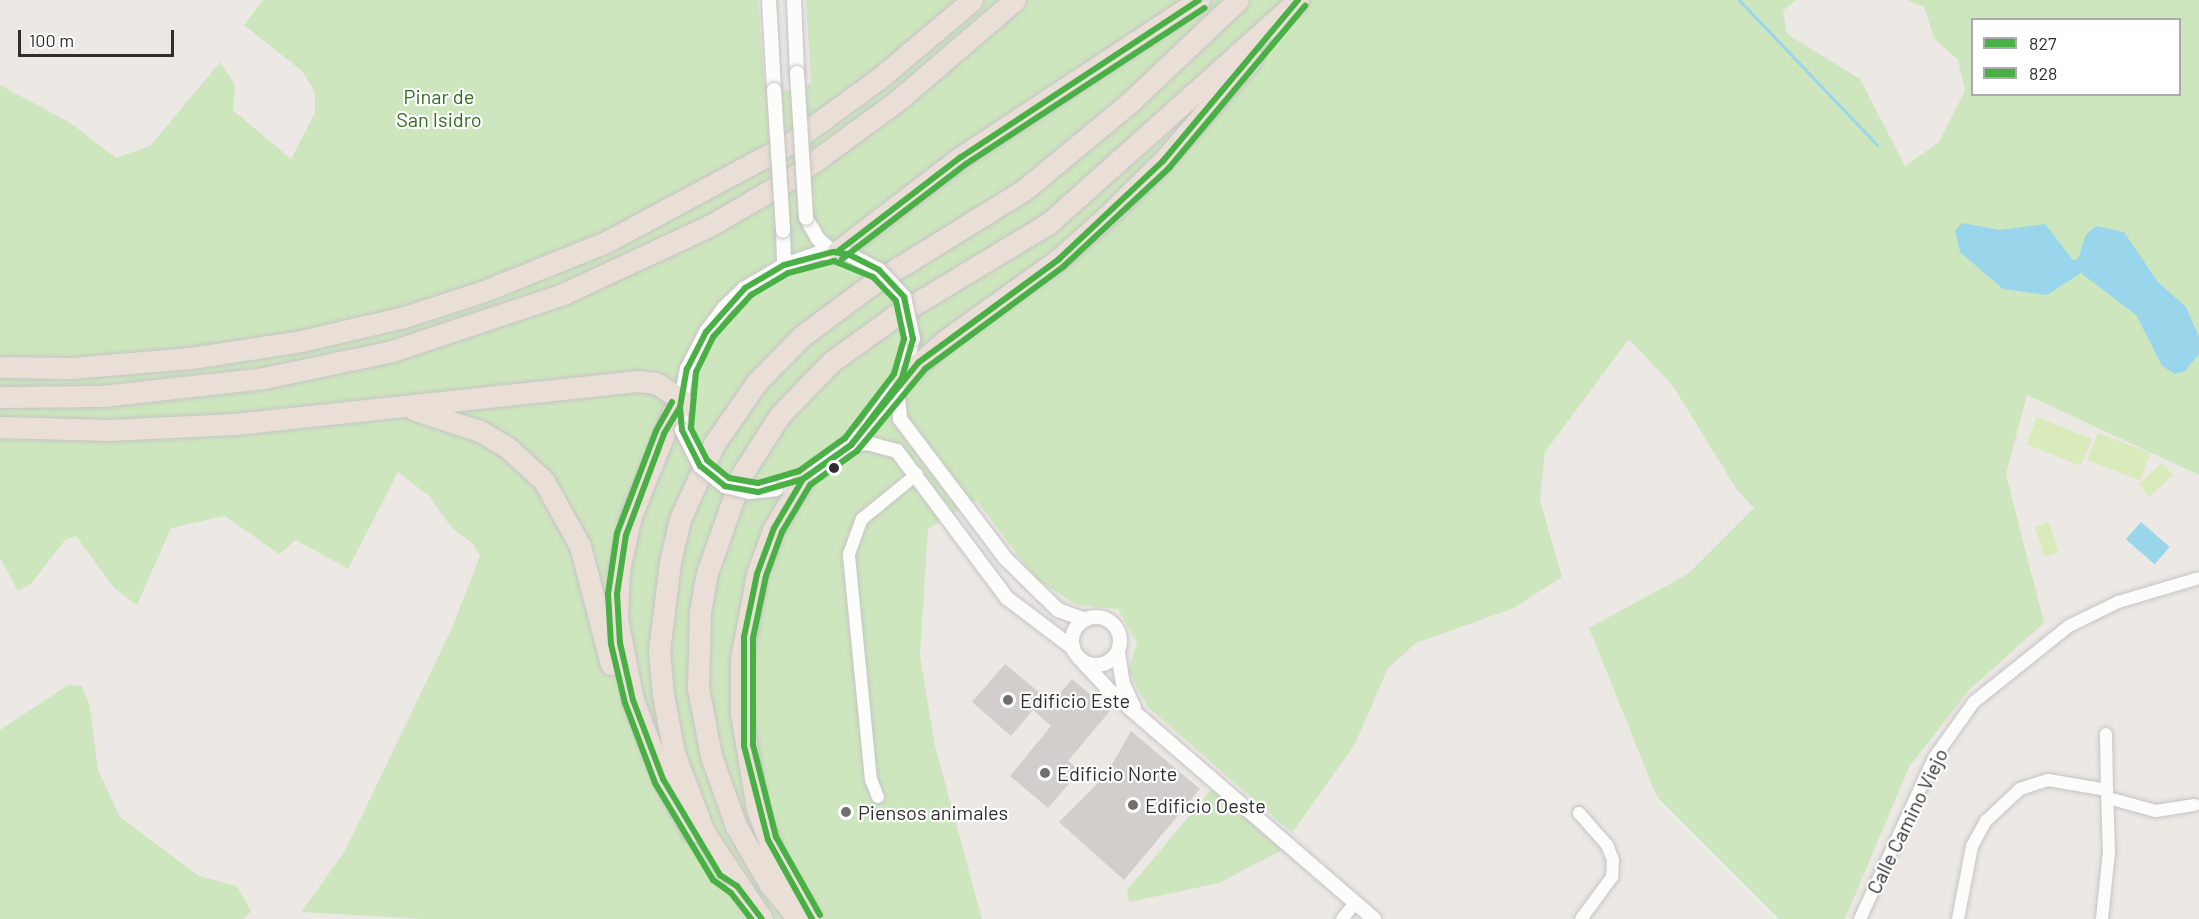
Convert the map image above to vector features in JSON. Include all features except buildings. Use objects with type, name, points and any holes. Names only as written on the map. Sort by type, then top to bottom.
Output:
[{"type":"highway","points":[[789,144],[958,0]]},
{"type":"highway","points":[[0,367],[71,368],[191,358],[301,341],[401,318],[484,291],[606,242],[789,144],[881,77],[972,0]]},
{"type":"highway","points":[[0,397],[102,396],[264,378],[392,351],[541,302],[711,225],[793,177],[897,101],[1015,0]]},
{"type":"highway","points":[[840,253],[961,157],[1199,0]]},
{"type":"highway","points":[[762,919],[737,886],[704,832],[683,780],[663,695],[659,651],[662,609],[678,530],[714,444],[757,382],[801,336],[872,284],[1024,189],[1128,104],[1238,0]]},
{"type":"highway","points":[[899,383],[946,340],[1059,259],[1107,216],[1163,161],[1294,3]]},
{"type":"highway","points":[[798,919],[769,883],[736,826],[711,756],[698,688],[700,612],[707,573],[742,474],[780,416],[831,362],[895,316],[1057,217],[1294,3]]},
{"type":"highway","points":[[0,427],[154,430],[403,407],[637,381],[656,383],[680,403],[673,412],[631,516],[617,594],[624,667],[663,779]]},
{"type":"highway","points":[[403,407],[458,422],[492,438],[533,469],[556,497],[580,546],[617,684],[663,779],[720,875],[737,886]]},
{"type":"highway","points":[[803,479],[774,528],[757,574],[741,659],[741,713],[757,809],[780,867],[812,919]]},
{"type":"street","points":[[769,0],[784,265]]},
{"type":"street","points":[[794,0],[806,218],[818,239],[840,253],[879,270],[904,297],[913,339],[899,383],[900,419],[1005,558],[1058,610],[1085,620],[1102,618],[1116,628],[1123,684],[1135,710]]},
{"type":"street","points":[[840,253],[784,265],[746,288],[706,332],[687,369],[680,403],[682,430],[695,460],[725,486],[749,492],[776,489],[803,479],[851,445],[899,383]]},
{"type":"street","points":[[851,445],[867,443],[897,451],[917,474],[1006,598],[1073,648],[1083,662],[1135,710],[1374,919]]},
{"type":"street","points":[[878,797],[871,780],[849,554],[862,519],[917,474]]},
{"type":"street","name":"Calle Camino Viejo","points":[[1860,919],[1934,759],[1974,702],[2069,626],[2118,602],[2199,578]]},
{"type":"street","points":[[1073,648],[1074,632],[1085,620]]},
{"type":"street","points":[[1083,662],[1102,665],[1118,653]]},
{"type":"street","points":[[2102,919],[2109,852],[2106,734]]},
{"type":"street","points":[[1958,919],[1972,846],[1986,821],[2020,789],[2048,780],[2107,794],[2156,811],[2195,805]]},
{"type":"street","points":[[1579,813],[1607,845],[1613,860],[1612,877],[1581,919]]},
{"type":"street","points":[[1342,919],[1355,903]]},
{"type":"green space","name":"Pinar de San Isidro","points":[[263,0],[758,0],[765,96],[811,84],[806,0],[1796,0],[1783,11],[1787,34],[1860,79],[1905,166],[1939,142],[1965,91],[1958,60],[1934,38],[1924,7],[1908,0],[2199,0],[2199,475],[2027,395],[2006,474],[2044,623],[1969,690],[1909,767],[1845,919],[1779,919],[1657,797],[1589,628],[1688,574],[1754,508],[1737,490],[1673,386],[1629,339],[1545,452],[1540,500],[1562,577],[1514,608],[1416,643],[1388,668],[1355,744],[1292,833],[1148,707],[1128,670],[1137,643],[1118,609],[1077,605],[1036,579],[976,500],[928,529],[920,655],[935,746],[982,919],[423,919],[301,912],[345,851],[452,628],[480,556],[473,544],[451,527],[429,496],[398,472],[348,569],[296,540],[279,554],[225,516],[171,528],[137,605],[114,588],[76,536],[65,540],[31,584],[18,591],[0,558],[0,85],[69,122],[116,158],[150,146],[220,62],[235,85],[233,110],[291,159],[315,113],[315,92],[302,71],[244,25]]},
{"type":"green space","points":[[2037,417],[2092,439],[2081,466],[2026,444]]},
{"type":"green space","points":[[2098,433],[2150,453],[2140,480],[2088,460]]},
{"type":"green space","points":[[2162,463],[2173,475],[2150,497],[2139,485]]},
{"type":"green space","points":[[2049,522],[2059,552],[2045,557],[2035,527]]},
{"type":"green space","points":[[68,685],[82,686],[90,707],[98,770],[120,817],[199,876],[237,886],[251,911],[244,919],[0,919],[0,730]]},
{"type":"green space","points":[[1212,789],[1282,850],[1219,883],[1129,902],[1127,890]]},
{"type":"water","points":[[1962,223],[2000,230],[2045,224],[2073,260],[2078,259],[2086,234],[2097,226],[2124,232],[2158,282],[2186,307],[2199,337],[2199,354],[2185,371],[2175,374],[2162,366],[2136,315],[2081,273],[2047,295],[2003,289],[1960,252],[1955,230]]},
{"type":"water","points":[[2141,522],[2170,547],[2155,564],[2126,539]]},
{"type":"waterway","points":[[1739,0],[1877,145]]},
{"type":"transit line","name":"827","points":[[837,252],[961,157],[1199,0]]},
{"type":"transit line","name":"827","points":[[812,919],[768,840],[744,746],[744,637],[757,574],[774,528],[803,479],[851,445],[919,362],[1059,259],[1163,161],[1298,0]]},
{"type":"transit line","name":"828","points":[[820,915],[776,837],[753,745],[753,638],[766,576],[782,532],[810,485],[857,451],[925,369],[1064,266],[1169,168],[1305,6]]},
{"type":"transit line","name":"828","points":[[842,259],[966,164],[1204,8]]},
{"type":"transit line","name":"827","points":[[833,252],[848,254],[879,270],[904,297],[913,339],[902,378],[851,445],[803,479],[758,492],[725,486],[700,466],[682,430],[680,407],[687,369],[706,332],[745,288],[784,265],[833,252]]},
{"type":"transit line","name":"828","points":[[834,261],[873,277],[896,301],[904,339],[894,374],[845,438],[799,471],[758,483],[729,478],[707,460],[691,428],[696,372],[713,337],[751,295],[788,273],[834,261]]},
{"type":"transit line","name":"828","points":[[672,402],[656,431],[617,533],[608,594],[611,644],[625,703],[655,783],[713,880],[731,893],[751,919]]},
{"type":"transit line","name":"827","points":[[680,407],[664,434],[626,535],[617,594],[620,643],[633,700],[663,779],[720,875],[737,886],[762,919]]},
{"type":"place","name":"Edificio Este","points":[[1008,700]]},
{"type":"place","name":"Edificio Norte","points":[[1045,773]]},
{"type":"place","name":"Edificio Oeste","points":[[1133,805]]},
{"type":"place","name":"Piensos animales","points":[[846,812]]}]
